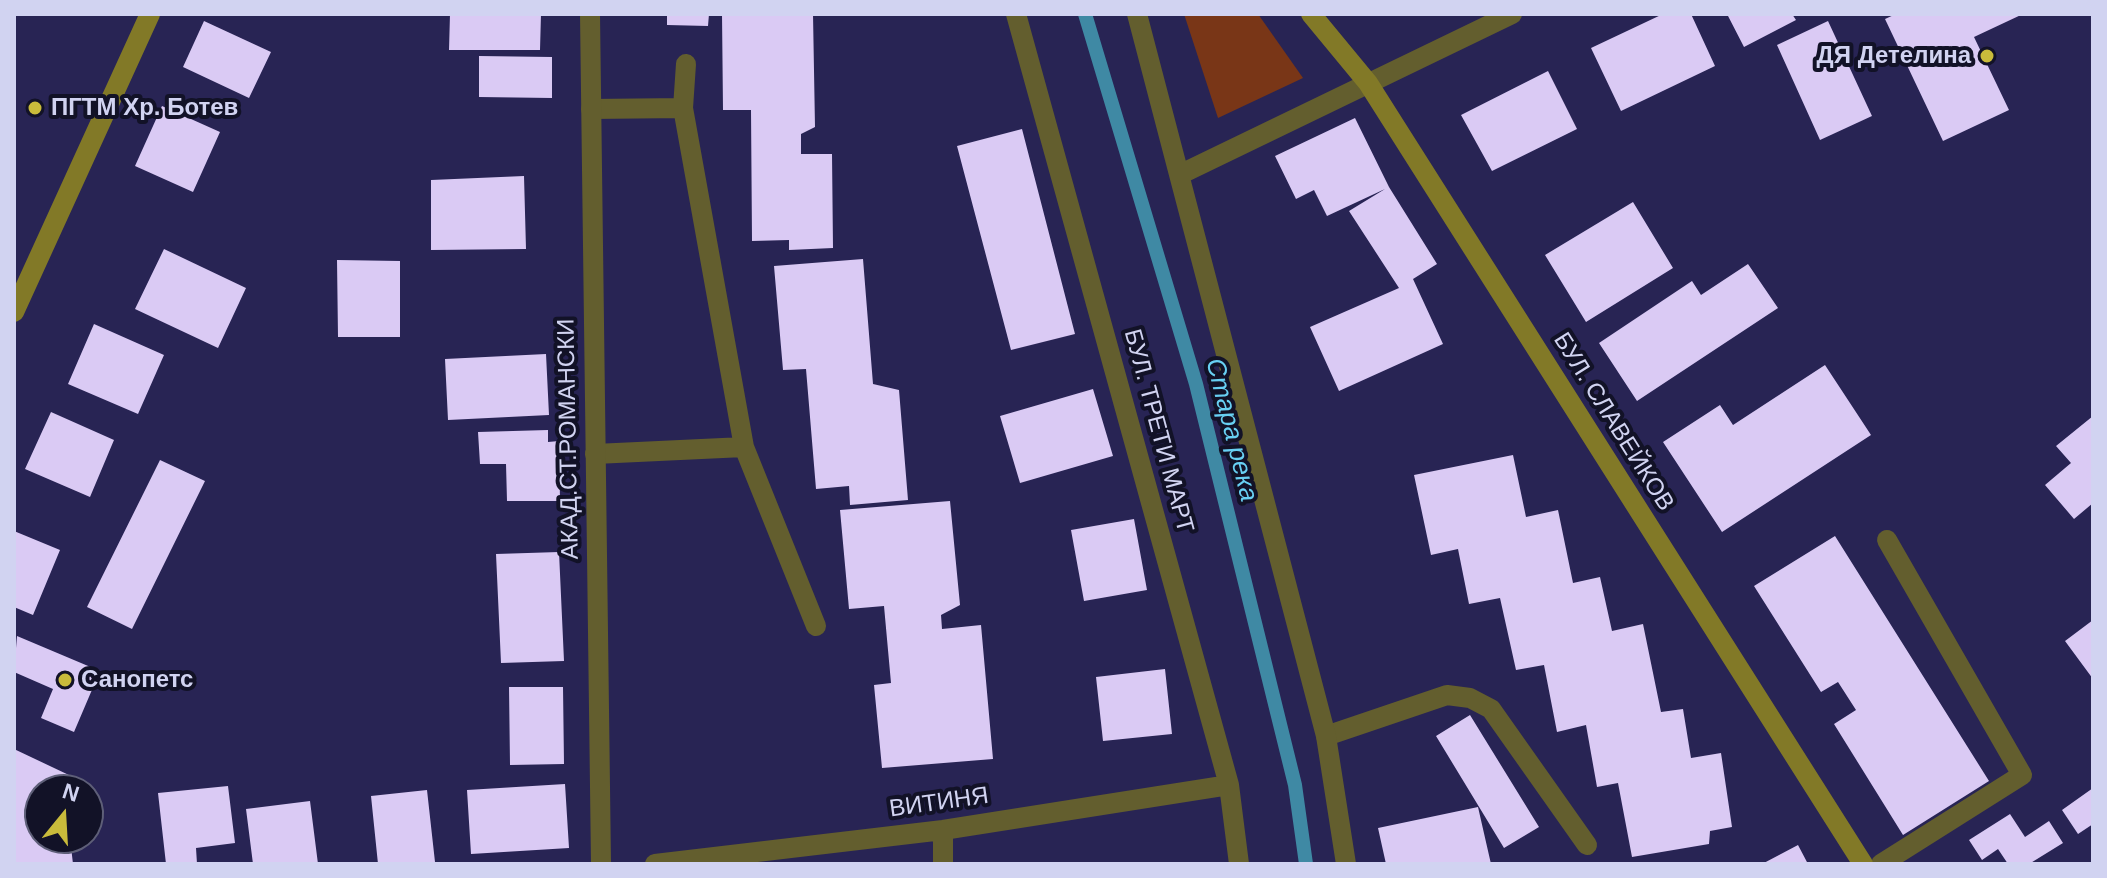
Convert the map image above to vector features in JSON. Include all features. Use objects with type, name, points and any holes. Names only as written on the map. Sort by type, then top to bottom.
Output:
[{"type":"street","points":[[14,312],[150,14]]},
{"type":"street","name":"АКАД.СТ.РОМАНСКИ","points":[[590,14],[601,864]]},
{"type":"street","name":"БУЛ. ТРЕТИ МАРТ","points":[[1016,14],[1229,785],[1239,864]]},
{"type":"street","points":[[1137,14],[1326,736],[1346,864]]},
{"type":"street","name":"БУЛ. СЛАВЕЙКОВ","points":[[1311,14],[1368,83],[1863,864]]},
{"type":"street","points":[[1181,174],[1512,14]]},
{"type":"street","points":[[686,64],[683,108],[744,447],[816,626]]},
{"type":"street","points":[[591,109],[683,108]]},
{"type":"street","points":[[595,454],[744,447]]},
{"type":"street","points":[[1881,864],[2022,775],[1887,540]]},
{"type":"street","points":[[1326,736],[1447,695],[1470,698],[1491,709],[1587,845]]},
{"type":"street","name":"ВИТИНЯ","points":[[655,864],[943,830],[1229,785]]},
{"type":"street","points":[[943,830],[943,864]]},
{"type":"shaded area","points":[[1184,14],[1258,14],[1303,78],[1218,118]]},
{"type":"building","points":[[450,14],[541,14],[540,50],[449,50]]},
{"type":"building","points":[[667,14],[709,14],[708,26],[667,25]]},
{"type":"building","points":[[722,14],[813,14],[815,127],[801,134],[801,154],[832,154],[833,248],[789,250],[789,240],[752,241],[751,110],[723,110]]},
{"type":"building","points":[[1663,14],[1691,14],[1715,66],[1621,111],[1591,48]]},
{"type":"building","points":[[1727,14],[1792,14],[1796,20],[1744,47]]},
{"type":"building","points":[[1896,14],[2023,14],[1974,37],[2009,110],[1943,141],[1885,19]]},
{"type":"building","points":[[204,21],[271,52],[249,98],[183,67]]},
{"type":"building","points":[[1828,21],[1872,116],[1820,140],[1777,45]]},
{"type":"building","points":[[479,56],[552,57],[552,98],[479,97]]},
{"type":"building","points":[[1548,71],[1577,129],[1492,171],[1461,115]]},
{"type":"building","points":[[162,106],[220,132],[193,192],[135,166]]},
{"type":"building","points":[[1355,118],[1389,187],[1437,264],[1413,279],[1443,344],[1339,391],[1310,327],[1399,288],[1349,211],[1385,189],[1327,216],[1314,190],[1296,199],[1275,156]]},
{"type":"building","points":[[1022,129],[1075,334],[1011,350],[957,146]]},
{"type":"building","points":[[524,176],[526,249],[431,250],[431,180]]},
{"type":"building","points":[[1633,202],[1673,268],[1586,322],[1545,255]]},
{"type":"building","points":[[164,249],[246,288],[218,348],[135,309]]},
{"type":"building","points":[[863,259],[873,384],[899,390],[908,500],[850,505],[849,486],[816,489],[806,369],[783,370],[774,266]]},
{"type":"building","points":[[337,260],[400,261],[400,337],[338,337]]},
{"type":"building","points":[[1748,264],[1778,308],[1637,401],[1599,343],[1692,281],[1701,295]]},
{"type":"building","points":[[94,324],[164,355],[138,414],[68,384]]},
{"type":"building","points":[[546,354],[549,415],[448,420],[445,359]]},
{"type":"building","points":[[1825,365],[1871,435],[1722,532],[1663,442],[1720,405],[1733,425]]},
{"type":"building","points":[[1093,389],[1113,456],[1020,483],[1000,416]]},
{"type":"building","points":[[51,412],[114,440],[90,497],[25,469]]},
{"type":"building","points":[[2093,416],[2093,503],[2074,519],[2045,485],[2071,463],[2056,446]]},
{"type":"building","points":[[548,430],[548,442],[559,441],[560,501],[507,501],[506,464],[480,464],[478,432]]},
{"type":"building","points":[[1513,455],[1526,517],[1558,510],[1573,583],[1600,577],[1612,631],[1643,624],[1661,712],[1683,709],[1691,758],[1721,753],[1732,827],[1710,831],[1709,844],[1632,857],[1618,783],[1597,787],[1586,725],[1557,732],[1544,665],[1516,670],[1500,598],[1469,604],[1458,549],[1431,555],[1414,475]]},
{"type":"building","points":[[160,460],[205,481],[132,629],[87,607]]},
{"type":"building","points":[[950,501],[960,605],[941,615],[942,629],[981,625],[993,759],[882,768],[874,685],[891,683],[884,606],[849,609],[840,510]]},
{"type":"building","points":[[1134,519],[1147,590],[1084,601],[1071,530]]},
{"type":"building","points":[[14,531],[60,550],[33,615],[14,607]]},
{"type":"building","points":[[1835,536],[1989,781],[1903,835],[1834,724],[1856,710],[1838,682],[1821,692],[1754,586]]},
{"type":"building","points":[[559,552],[564,661],[501,663],[496,554]]},
{"type":"building","points":[[2093,620],[2093,679],[2065,641]]},
{"type":"building","name":"Санопетс","points":[[17,636],[100,671],[74,732],[41,718],[53,689],[14,672]]},
{"type":"building","points":[[1165,669],[1172,734],[1103,741],[1096,677]]},
{"type":"building","points":[[509,687],[563,687],[564,764],[510,765]]},
{"type":"building","points":[[1470,715],[1539,827],[1504,848],[1436,736]]},
{"type":"building","points":[[14,749],[67,774],[24,774],[24,854],[72,854],[73,864],[14,864]]},
{"type":"building","points":[[565,784],[569,848],[471,854],[467,790]]},
{"type":"building","points":[[228,786],[235,843],[196,848],[197,864],[166,864],[158,793]]},
{"type":"building","points":[[2093,788],[2093,824],[2078,834],[2062,810]]},
{"type":"building","points":[[427,790],[435,862],[378,864],[371,796]]},
{"type":"building","points":[[310,801],[318,864],[253,864],[246,809]]},
{"type":"building","points":[[1478,807],[1491,864],[1386,864],[1378,828]]},
{"type":"building","points":[[2010,814],[2025,837],[2049,821],[2063,843],[2029,864],[2008,864],[1998,849],[1982,860],[1969,840]]},
{"type":"building","points":[[1798,845],[1808,864],[1762,864]]},
{"type":"waterway","name":"Стара река","points":[[1085,14],[1196,384],[1295,785],[1306,864]]},
{"type":"place","name":"ДЯ Детелина","points":[[1987,56]]},
{"type":"place","name":"ПГТМ Хр. Ботев","points":[[35,108]]},
{"type":"place","name":"Санопетс","points":[[65,680]]}]
